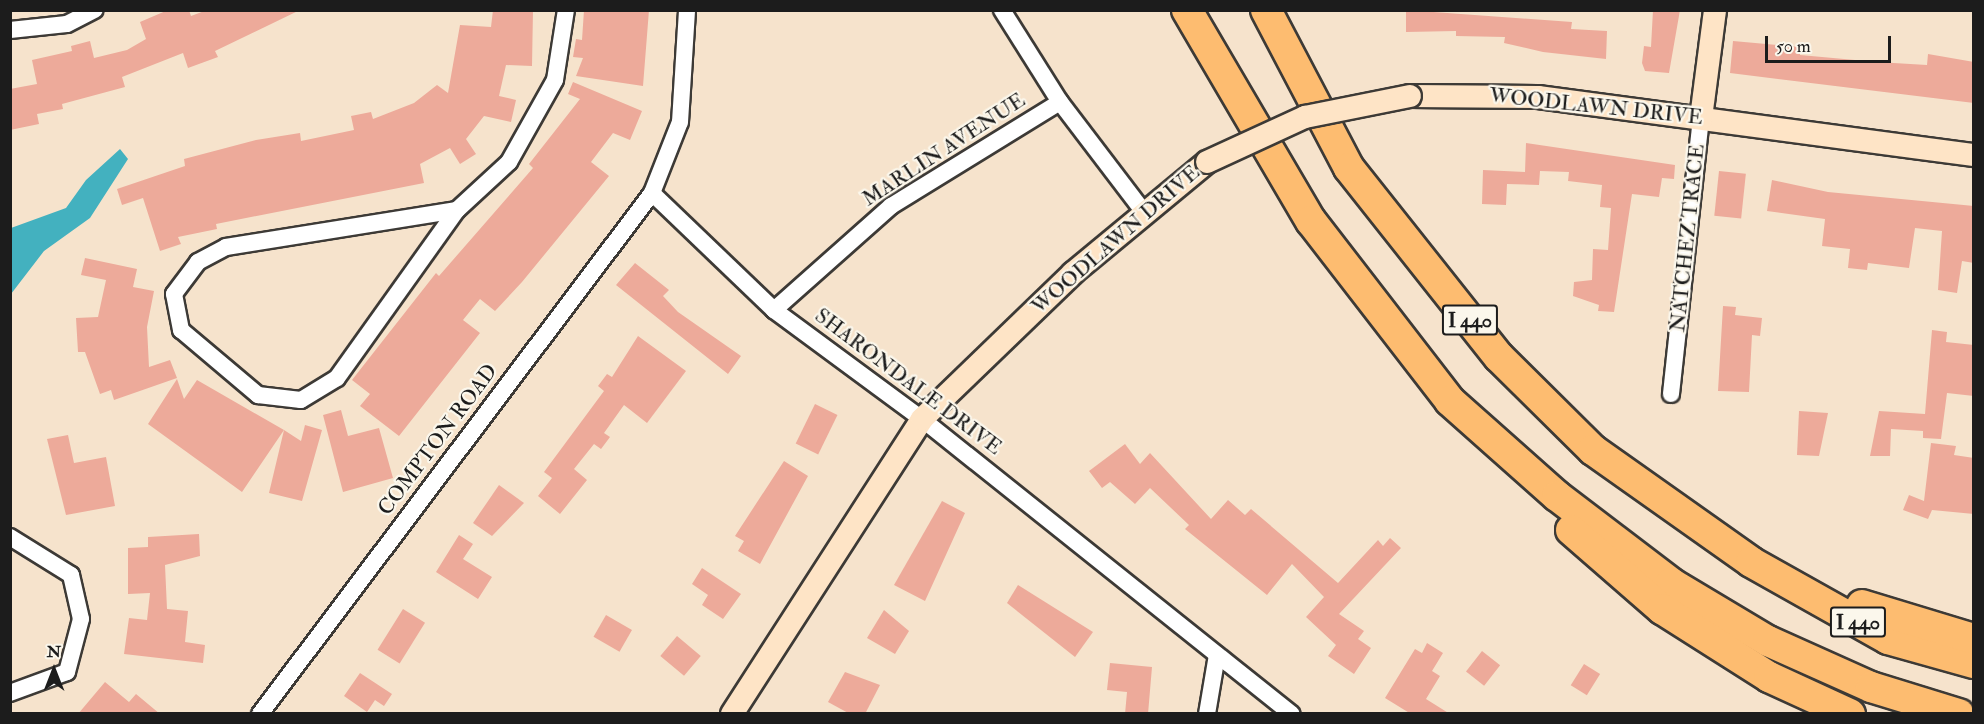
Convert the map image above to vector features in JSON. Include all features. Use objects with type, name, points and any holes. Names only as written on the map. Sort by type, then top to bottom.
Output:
[{"type":"highway","name":"I 440","points":[[1187,10],[1311,221],[1450,401],[1557,496],[1671,583],[1768,641],[1871,687],[1959,714]]},
{"type":"highway","name":"I 440","points":[[1266,10],[1349,168],[1499,357],[1593,450],[1751,562],[1888,639],[1974,663]]},
{"type":"highway","points":[[1450,401],[1526,488],[1662,609],[1769,677],[1850,714]]},
{"type":"highway","points":[[1751,562],[1898,620],[1974,639]]},
{"type":"main road","name":"NATCHEZ TRACE","points":[[1701,118],[1715,10]]},
{"type":"main road","name":"WOODLAWN DRIVE","points":[[732,714],[922,419],[1143,211],[1207,162],[1305,117],[1410,96],[1538,97],[1974,155]]},
{"type":"street","points":[[10,30],[67,24],[95,10]]},
{"type":"street","points":[[457,210],[226,247],[198,262],[174,294],[181,330],[258,395],[300,400],[337,378],[457,210],[508,162],[555,80],[566,10]]},
{"type":"street","points":[[652,193],[680,122],[687,10]]},
{"type":"street","points":[[1002,10],[1060,102],[1143,211]]},
{"type":"street","name":"MARLIN AVENUE","points":[[774,309],[891,206],[1060,102]]},
{"type":"street","name":"NATCHEZ TRACE","points":[[1671,394],[1701,118]]},
{"type":"street","name":"SHARONDALE DRIVE","points":[[652,193],[774,309],[922,419],[1292,714]]},
{"type":"street","name":"COMPTON ROAD","points":[[260,714],[652,193]]},
{"type":"street","points":[[10,537],[71,575],[81,619],[67,672],[10,693]]},
{"type":"street","points":[[1207,714],[1217,655]]},
{"type":"water","points":[[120,149],[128,159],[90,218],[44,251],[11,294],[11,228],[66,208],[86,180]]},
{"type":"building","points":[[168,10],[189,10],[191,16],[207,10],[300,10],[215,51],[218,57],[188,68],[183,53],[122,77],[125,87],[62,104],[63,109],[37,114],[39,124],[10,130],[10,89],[37,84],[32,60],[72,51],[71,46],[90,41],[94,58],[127,50],[146,39],[140,22]]},
{"type":"building","points":[[493,10],[533,10],[532,66],[506,65],[499,96],[516,100],[511,122],[484,116],[466,139],[476,154],[460,164],[450,148],[420,164],[424,183],[216,224],[217,229],[178,237],[181,244],[160,251],[143,198],[122,205],[117,189],[185,166],[184,159],[256,140],[300,133],[301,141],[354,130],[351,116],[371,112],[373,119],[414,103],[437,85],[448,93],[460,25],[491,27]]},
{"type":"building","points":[[584,10],[649,10],[643,86],[576,76],[583,58],[573,57],[576,39],[582,40]]},
{"type":"building","points":[[1406,10],[1572,22],[1571,29],[1607,31],[1606,59],[1543,52],[1504,43],[1505,37],[1456,36],[1456,31],[1406,32]]},
{"type":"building","points":[[1653,10],[1680,10],[1669,73],[1645,71],[1642,63],[1644,46],[1651,47]]},
{"type":"building","points":[[1733,41],[1800,47],[1800,55],[1877,62],[1927,65],[1928,54],[1974,62],[1974,103],[1730,73]]},
{"type":"building","points":[[573,82],[642,111],[630,140],[613,133],[591,162],[609,176],[522,282],[495,311],[480,299],[463,320],[480,333],[399,436],[360,406],[370,394],[352,380],[436,273],[439,276],[533,168],[529,164],[580,99],[568,94]]},
{"type":"building","points":[[1526,143],[1675,165],[1674,179],[1662,178],[1659,197],[1632,194],[1614,312],[1598,311],[1599,305],[1573,296],[1574,282],[1592,280],[1593,249],[1608,250],[1611,208],[1600,207],[1602,185],[1568,181],[1569,172],[1540,171],[1539,185],[1507,184],[1506,205],[1482,204],[1483,170],[1525,172]]},
{"type":"building","points":[[1719,171],[1746,174],[1741,219],[1714,216]]},
{"type":"building","points":[[1772,180],[1828,192],[1974,206],[1974,263],[1962,261],[1957,293],[1938,290],[1942,231],[1915,228],[1909,268],[1868,263],[1867,270],[1848,268],[1850,249],[1822,246],[1825,219],[1767,211]]},
{"type":"building","points":[[85,258],[137,269],[133,287],[154,291],[147,327],[149,367],[170,360],[177,378],[114,400],[111,390],[100,394],[85,352],[78,352],[76,318],[98,317],[106,280],[81,275]]},
{"type":"building","points":[[635,263],[669,290],[663,296],[678,312],[741,356],[728,374],[616,285]]},
{"type":"building","points":[[1723,306],[1736,307],[1735,315],[1762,318],[1760,336],[1752,335],[1749,392],[1718,391]]},
{"type":"building","points":[[1932,330],[1947,332],[1946,342],[1974,345],[1974,396],[1947,393],[1941,439],[1923,438],[1923,431],[1891,429],[1890,456],[1870,456],[1879,411],[1925,414]]},
{"type":"building","points":[[638,336],[686,371],[647,423],[624,405],[604,433],[610,437],[601,449],[594,444],[574,469],[587,480],[560,514],[538,496],[552,478],[544,472],[604,391],[598,386],[607,374],[612,377]]},
{"type":"building","points":[[177,379],[184,399],[197,380],[284,430],[242,492],[148,424]]},
{"type":"building","points":[[815,404],[837,415],[818,455],[796,444]]},
{"type":"building","points":[[341,410],[348,436],[379,428],[393,478],[343,492],[323,415]]},
{"type":"building","points":[[1799,411],[1828,413],[1819,456],[1797,455]]},
{"type":"building","points":[[305,425],[322,430],[302,501],[269,493],[284,430],[301,441]]},
{"type":"building","points":[[68,435],[74,463],[106,457],[115,506],[66,515],[47,439]]},
{"type":"building","points":[[1931,443],[1956,446],[1954,455],[1974,458],[1974,514],[1932,510],[1928,519],[1903,510],[1909,495],[1924,501]]},
{"type":"building","points":[[1125,444],[1140,464],[1150,453],[1211,519],[1228,500],[1245,515],[1251,509],[1338,583],[1378,540],[1383,546],[1390,538],[1401,548],[1339,614],[1364,631],[1358,639],[1371,648],[1354,674],[1328,656],[1336,645],[1306,617],[1324,597],[1292,564],[1267,595],[1185,529],[1189,525],[1150,488],[1135,504],[1110,482],[1102,488],[1089,471]]},
{"type":"building","points":[[784,461],[808,476],[760,564],[738,551],[744,541],[735,536]]},
{"type":"building","points":[[499,485],[524,503],[492,536],[473,523]]},
{"type":"building","points":[[942,501],[965,513],[925,601],[894,585]]},
{"type":"building","points":[[199,534],[200,556],[165,565],[167,609],[188,611],[185,642],[205,645],[203,663],[124,654],[129,618],[147,620],[150,593],[128,594],[128,548],[148,547],[148,537]]},
{"type":"building","points":[[459,535],[473,544],[463,559],[492,577],[478,599],[436,572]]},
{"type":"building","points":[[702,568],[741,594],[723,619],[702,605],[708,595],[692,584]]},
{"type":"building","points":[[1018,585],[1093,632],[1075,657],[1007,603]]},
{"type":"building","points":[[403,609],[425,623],[400,663],[378,650]]},
{"type":"building","points":[[884,610],[909,631],[895,654],[867,638]]},
{"type":"building","points":[[606,615],[632,630],[619,652],[594,637]]},
{"type":"building","points":[[677,636],[701,656],[684,676],[660,656]]},
{"type":"building","points":[[1427,643],[1443,653],[1432,671],[1440,676],[1426,699],[1450,714],[1411,714],[1385,698],[1415,649],[1422,653]]},
{"type":"building","points":[[1482,651],[1500,665],[1484,686],[1466,671]]},
{"type":"building","points":[[1110,663],[1152,667],[1148,714],[1125,714],[1127,692],[1107,690]]},
{"type":"building","points":[[1584,664],[1600,674],[1587,695],[1571,685]]},
{"type":"building","points":[[845,672],[880,685],[865,714],[850,714],[828,702]]},
{"type":"building","points":[[360,673],[392,694],[384,706],[375,700],[367,712],[344,696]]},
{"type":"building","points":[[105,682],[129,702],[136,694],[160,714],[78,714]]}]
